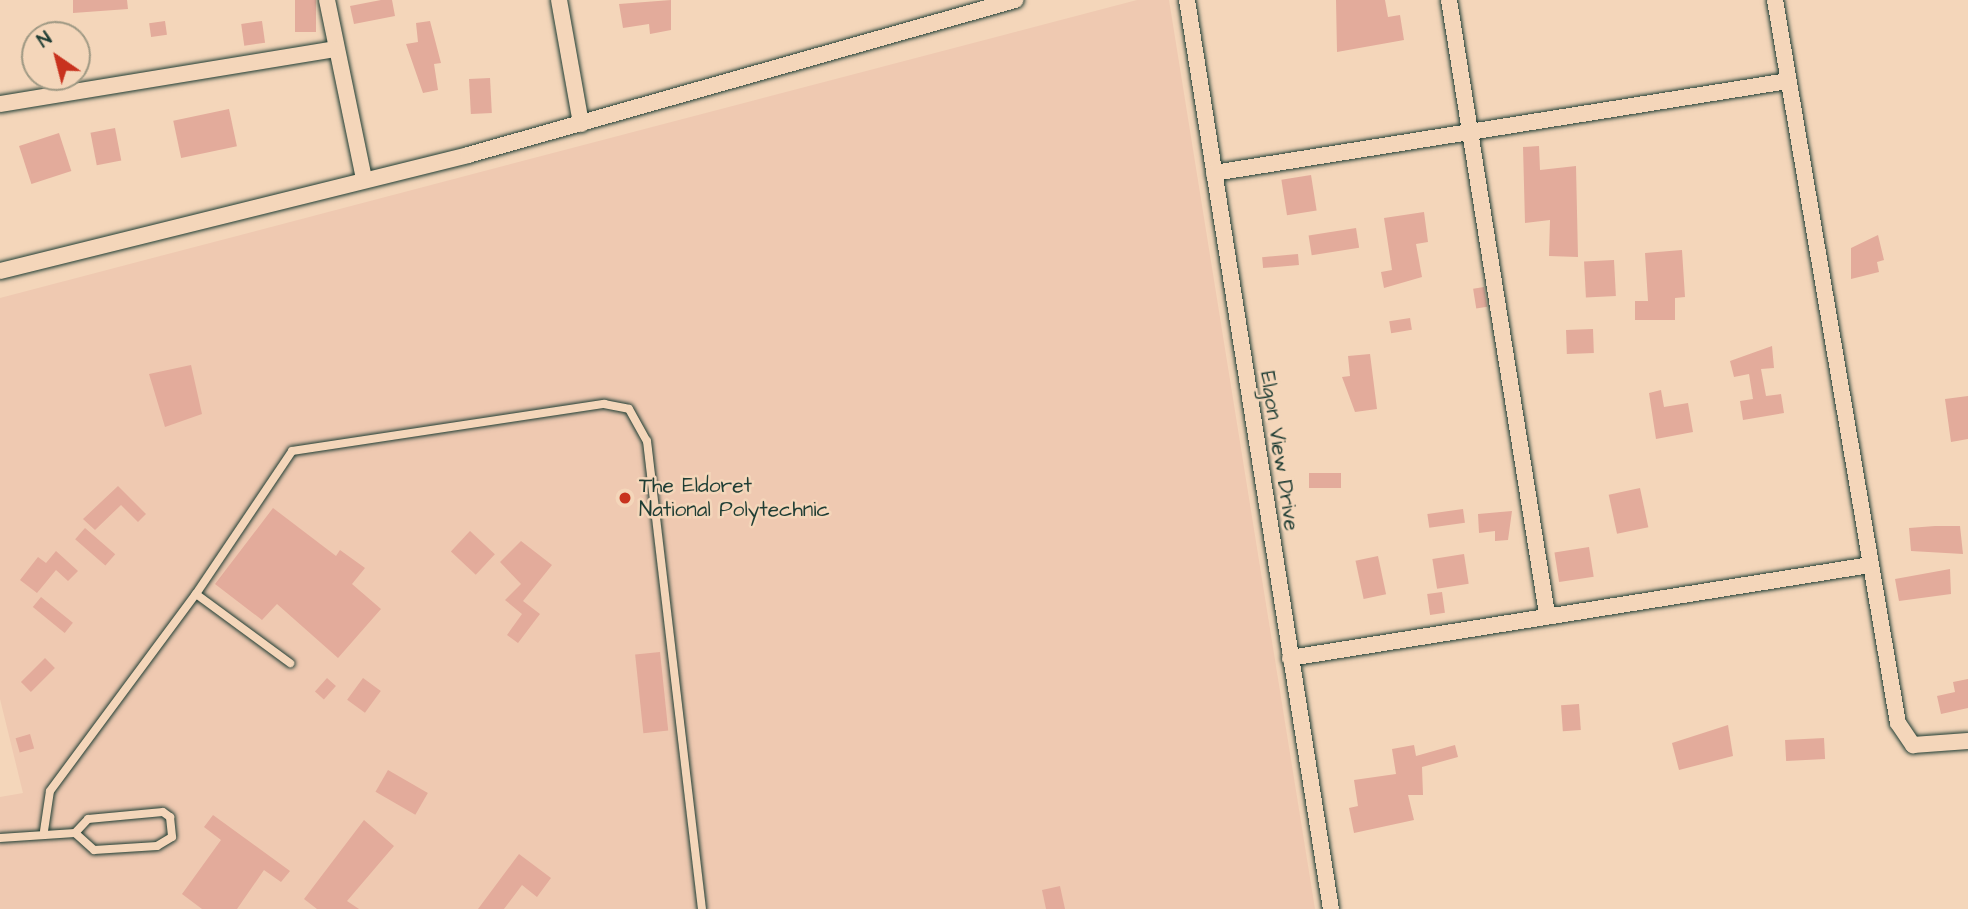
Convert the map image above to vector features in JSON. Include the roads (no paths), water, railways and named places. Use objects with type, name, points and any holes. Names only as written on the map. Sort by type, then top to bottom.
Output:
[{"type":"street","points":[[327,0],[335,49],[364,178]]},
{"type":"street","points":[[559,0],[581,124]]},
{"type":"street","points":[[0,271],[581,124],[1015,0]]},
{"type":"street","name":"Elgon View Drive","points":[[1187,0],[1331,909]]},
{"type":"street","points":[[1449,0],[1467,130],[1547,614]]},
{"type":"street","points":[[1775,0],[1870,565],[1905,738],[1920,746],[1968,741]]},
{"type":"street","points":[[0,104],[335,49]]},
{"type":"street","points":[[1214,173],[1467,130],[1788,81]]},
{"type":"street","points":[[1290,658],[1547,614],[1870,565]]},
{"type":"lane","points":[[44,831],[50,791],[196,594],[292,451],[604,404],[629,409],[647,441],[702,909]]},
{"type":"lane","points":[[196,594],[290,663]]},
{"type":"lane","points":[[0,838],[44,831],[75,833],[94,850],[157,846],[172,837],[170,817],[163,812],[88,820],[75,833]]},
{"type":"place","name":"The Eldoret National Polytechnic","points":[[625,498]]}]
